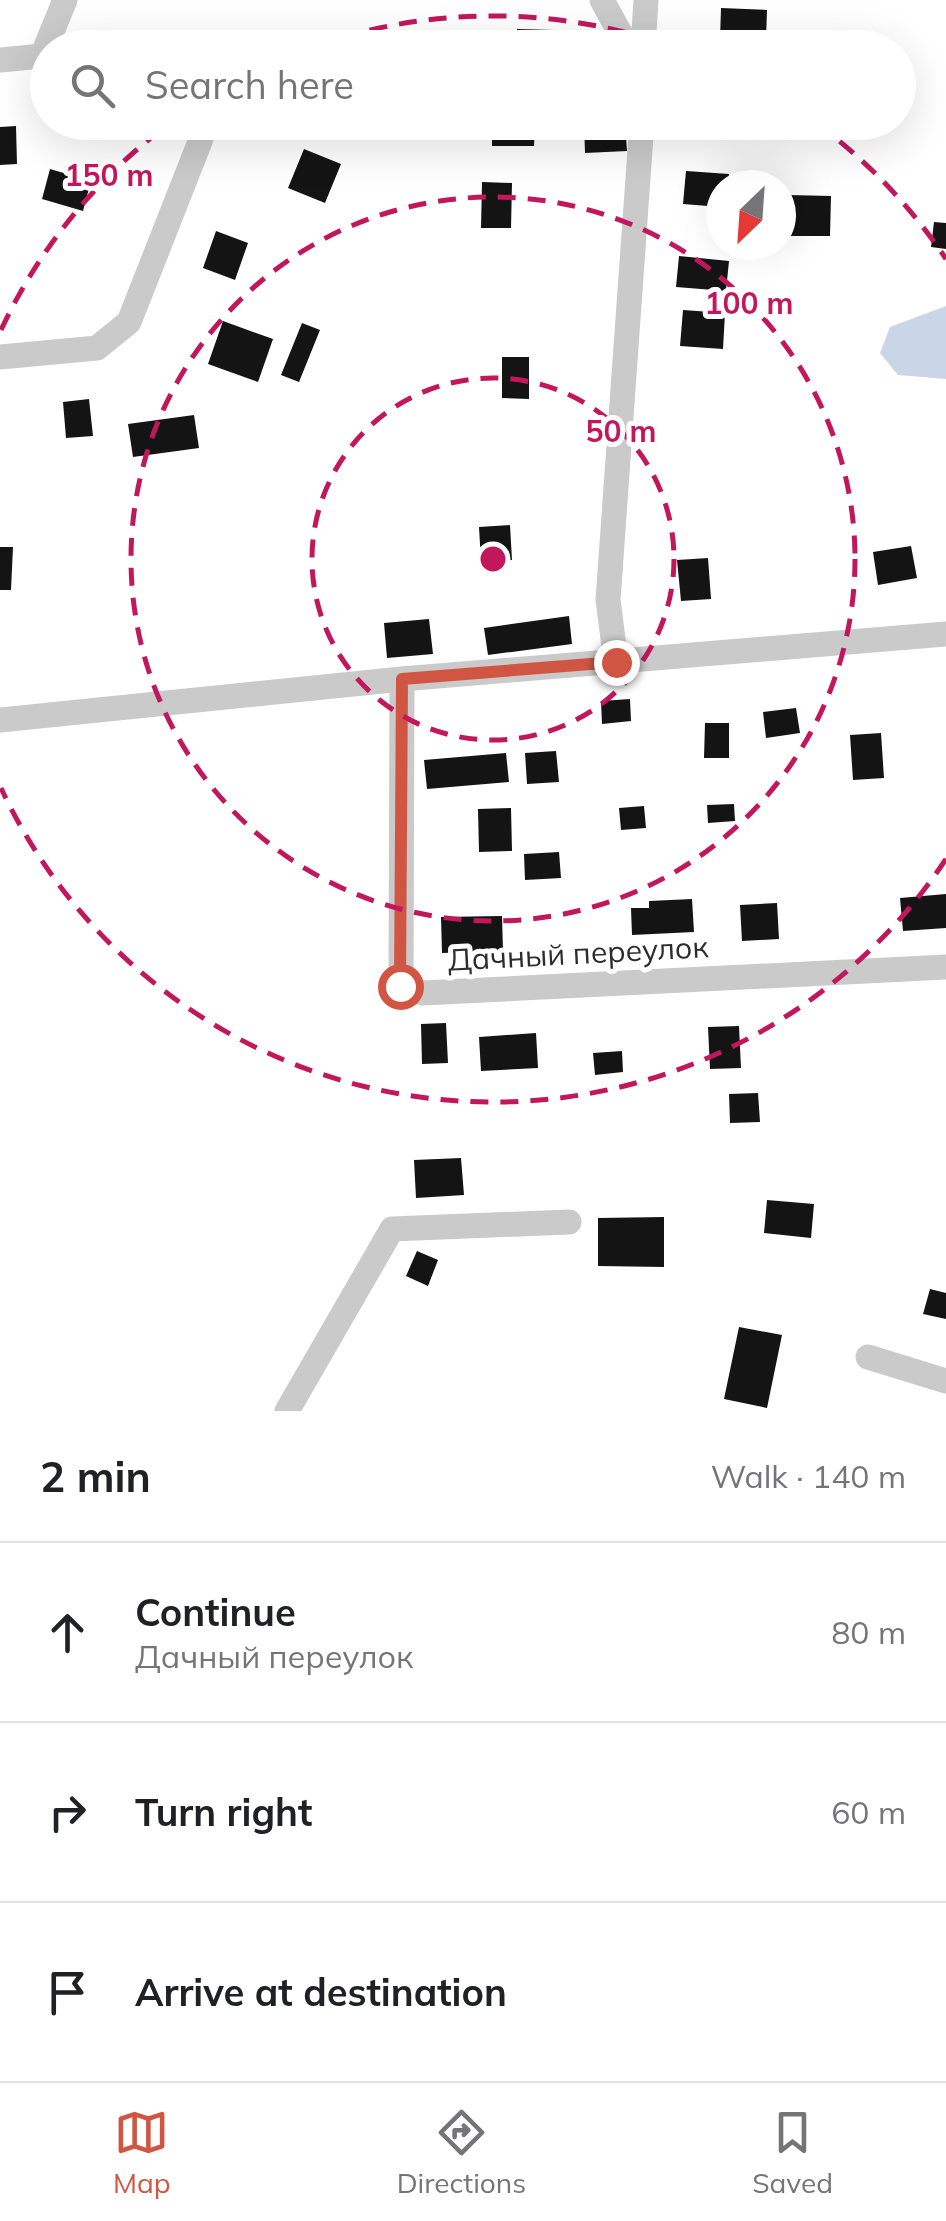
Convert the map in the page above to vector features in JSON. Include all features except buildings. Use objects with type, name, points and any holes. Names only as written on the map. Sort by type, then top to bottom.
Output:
[{"type":"street","points":[[53,30],[65,0]]},
{"type":"street","points":[[602,0],[618,30]]},
{"type":"street","points":[[644,30],[646,0]]},
{"type":"street","points":[[0,60],[30,57]]},
{"type":"street","points":[[0,357],[98,348],[129,322],[200,140]]},
{"type":"street","points":[[616,662],[608,600],[641,140]]},
{"type":"street","points":[[0,720],[402,679],[946,634]]},
{"type":"street","name":"Дачный переулок","points":[[402,679],[400,986],[424,993],[946,968]]},
{"type":"street","points":[[287,1411],[392,1228],[569,1222]]},
{"type":"street","points":[[868,1357],[946,1381]]},
{"type":"water","points":[[946,306],[946,379],[898,375],[880,353],[890,327]]},
{"type":"route","points":[[400,986],[402,679],[616,662]]}]
